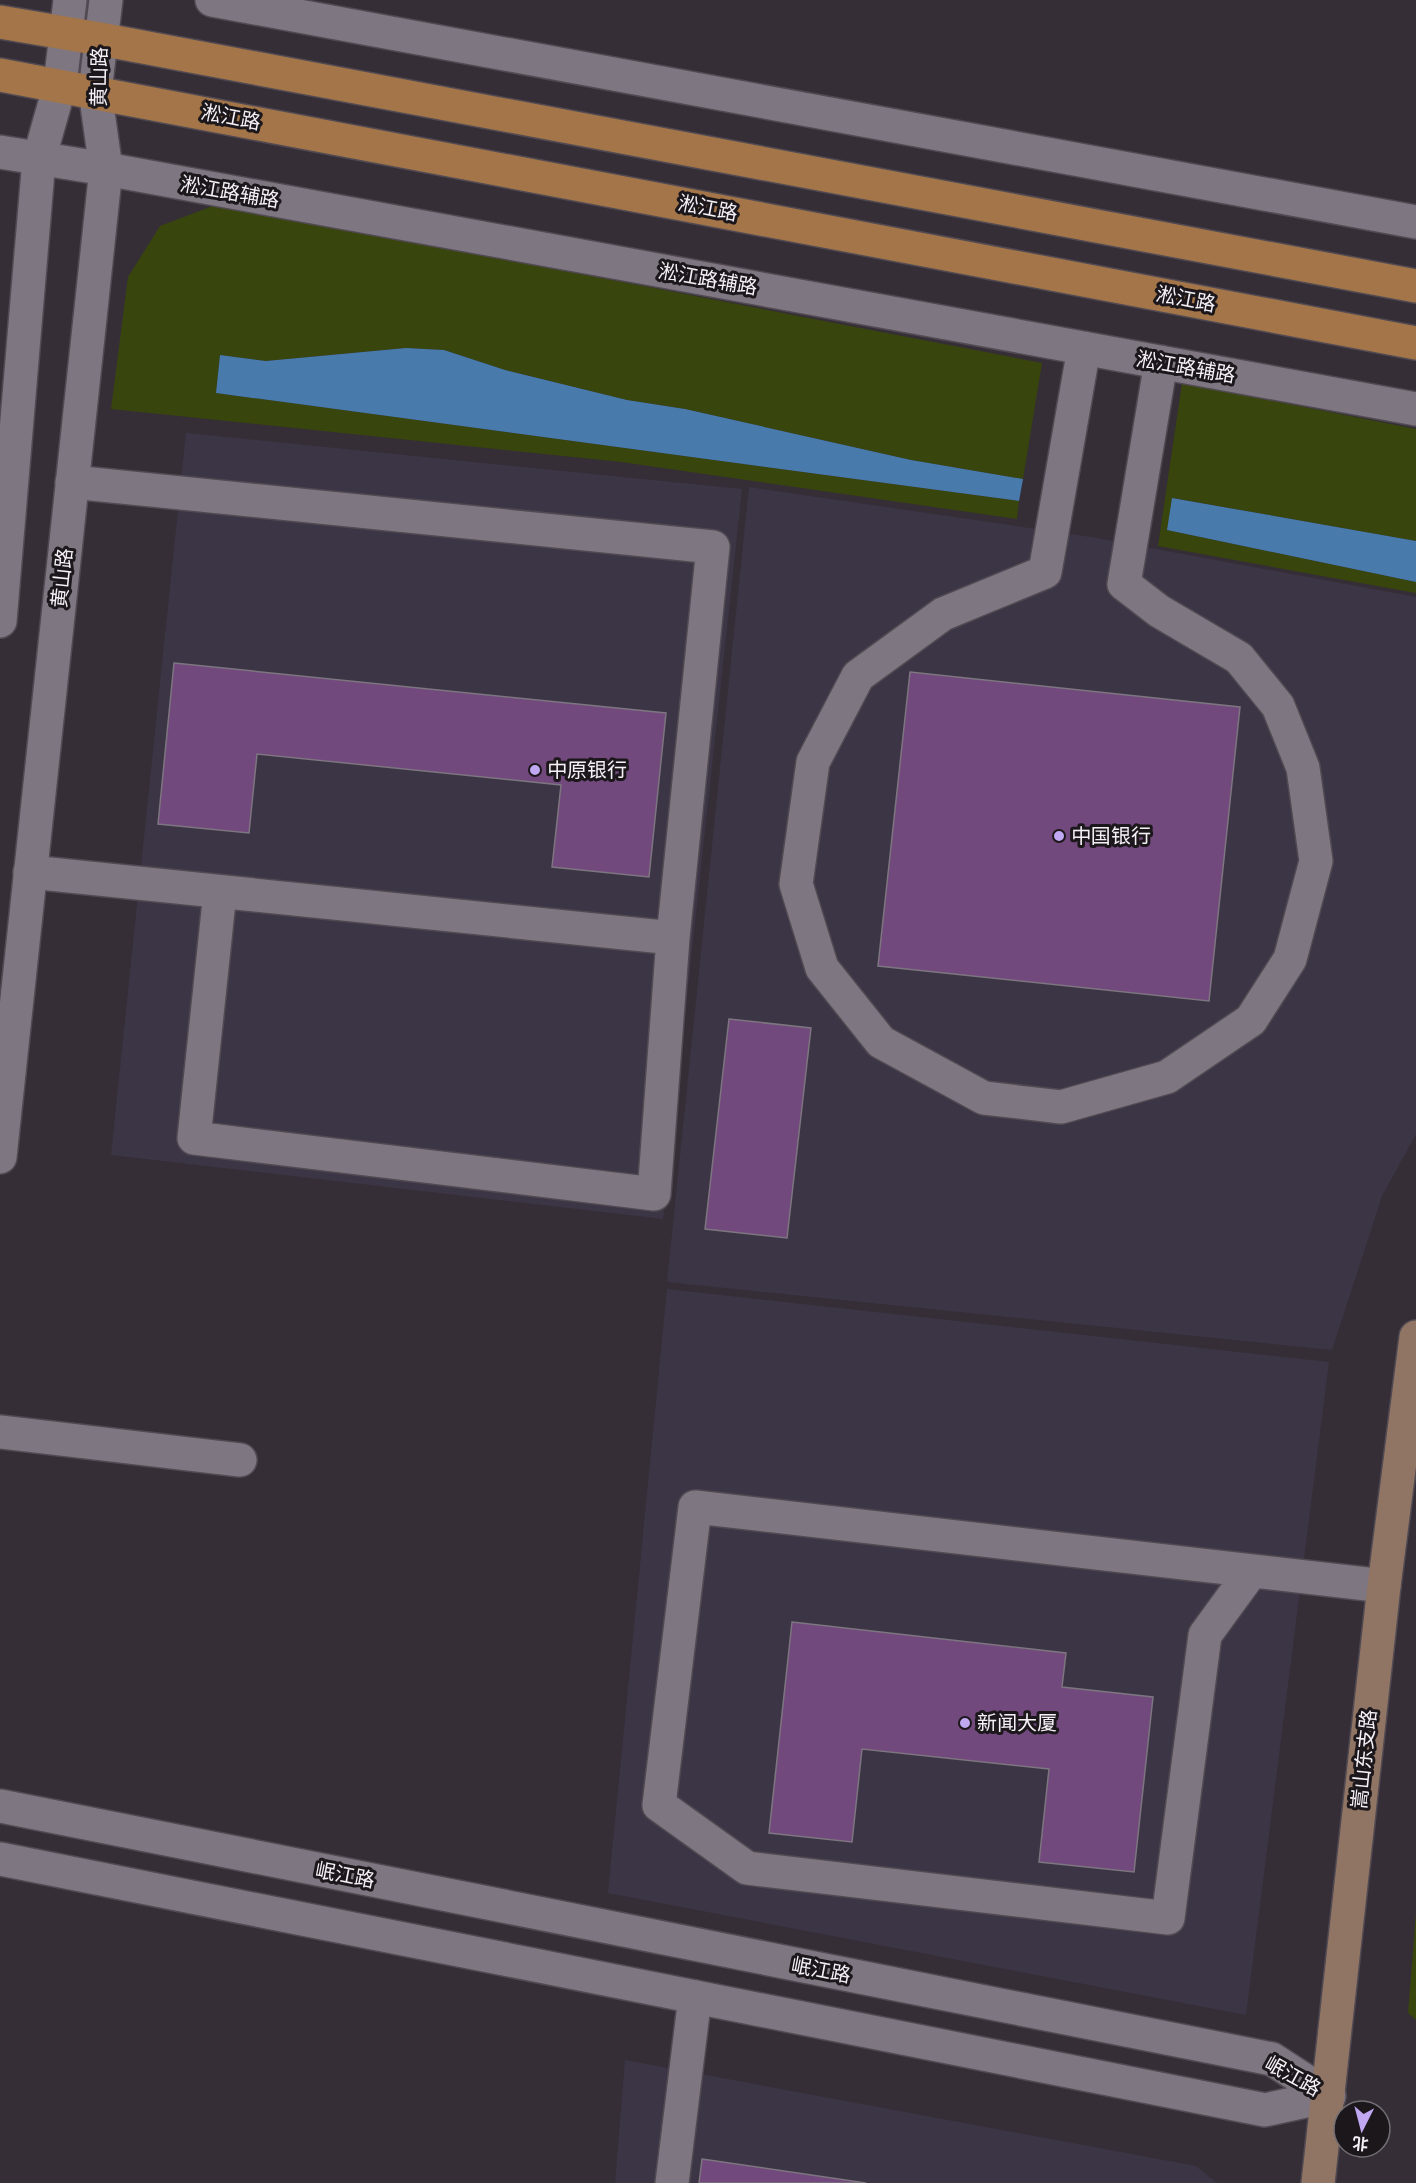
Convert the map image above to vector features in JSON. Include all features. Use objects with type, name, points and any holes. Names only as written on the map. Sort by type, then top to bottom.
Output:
[{"type":"main road","points":[[0,22],[1416,286]]},
{"type":"main road","name":"淞江路","points":[[0,75],[1416,343]]},
{"type":"main road","name":"嵩山东支路","points":[[1318,2183],[1384,1586],[1416,1337]]},
{"type":"street","name":"黄山路","points":[[0,621],[39,159],[60,86],[70,0]]},
{"type":"street","name":"黄山路","points":[[0,1157],[106,169],[95,92],[106,0]]},
{"type":"street","points":[[212,0],[1416,222]]},
{"type":"street","name":"淞江路辅路","points":[[0,152],[106,169],[1416,409]]},
{"type":"street","points":[[1084,348],[1045,572],[943,614],[858,676],[813,762],[796,884],[822,968],[881,1042],[984,1098],[1061,1107],[1167,1077],[1251,1020],[1290,958],[1316,861],[1303,768],[1278,706],[1239,658],[1159,611],[1124,584],[1161,362]]},
{"type":"street","points":[[72,482],[713,547],[673,938],[654,1194],[194,1138],[220,892]]},
{"type":"street","points":[[30,872],[673,938]]},
{"type":"street","points":[[0,1432],[240,1460]]},
{"type":"street","points":[[1251,1572],[1205,1635],[1168,1918],[747,1868],[659,1805],[695,1507],[1384,1586]]},
{"type":"street","name":"岷江路","points":[[0,1806],[1272,2060],[1329,2096]]},
{"type":"street","name":"岷江路","points":[[0,1859],[1265,2110],[1329,2096]]},
{"type":"street","points":[[672,2183],[695,1997]]},
{"type":"shaded area","points":[[186,433],[742,489],[663,1219],[111,1155]]},
{"type":"shaded area","points":[[749,487],[1091,537],[1416,597],[1416,1134],[1382,1196],[1332,1350],[667,1282]]},
{"type":"shaded area","points":[[667,1289],[1329,1362],[1246,2015],[608,1893]]},
{"type":"shaded area","points":[[625,2060],[1196,2166],[1217,2183],[615,2183]]},
{"type":"green space","points":[[218,204],[1042,363],[1023,479],[911,460],[685,409],[627,400],[505,370],[444,350],[406,348],[266,361],[220,355],[216,393],[1019,501],[1017,519],[621,462],[111,409],[128,277],[160,226]]},
{"type":"green space","points":[[1182,383],[1416,429],[1416,541],[1173,498],[1167,530],[1416,582],[1416,593],[1158,546]]},
{"type":"green space","points":[[1416,1913],[1416,2020],[1408,2013]]},
{"type":"water","points":[[406,348],[444,350],[505,370],[627,400],[685,409],[911,460],[1023,479],[1019,501],[216,393],[220,355],[266,361]]},
{"type":"water","points":[[1172,498],[1416,541],[1416,582],[1167,530]]},
{"type":"building","name":"中原银行","points":[[174,663],[666,713],[649,877],[552,867],[561,785],[257,754],[249,833],[158,824]]},
{"type":"building","name":"中国银行","points":[[910,672],[1240,707],[1209,1001],[878,966]]},
{"type":"building","points":[[729,1019],[811,1028],[787,1238],[705,1229]]},
{"type":"building","name":"新闻大厦","points":[[792,1622],[1066,1653],[1062,1687],[1153,1697],[1134,1872],[1039,1862],[1049,1769],[862,1749],[852,1842],[769,1833]]},
{"type":"building","points":[[702,2159],[866,2183],[699,2183]]},
{"type":"place","name":"中原银行","points":[[535,770]]},
{"type":"place","name":"中国银行","points":[[1059,836]]},
{"type":"place","name":"新闻大厦","points":[[965,1723]]}]
